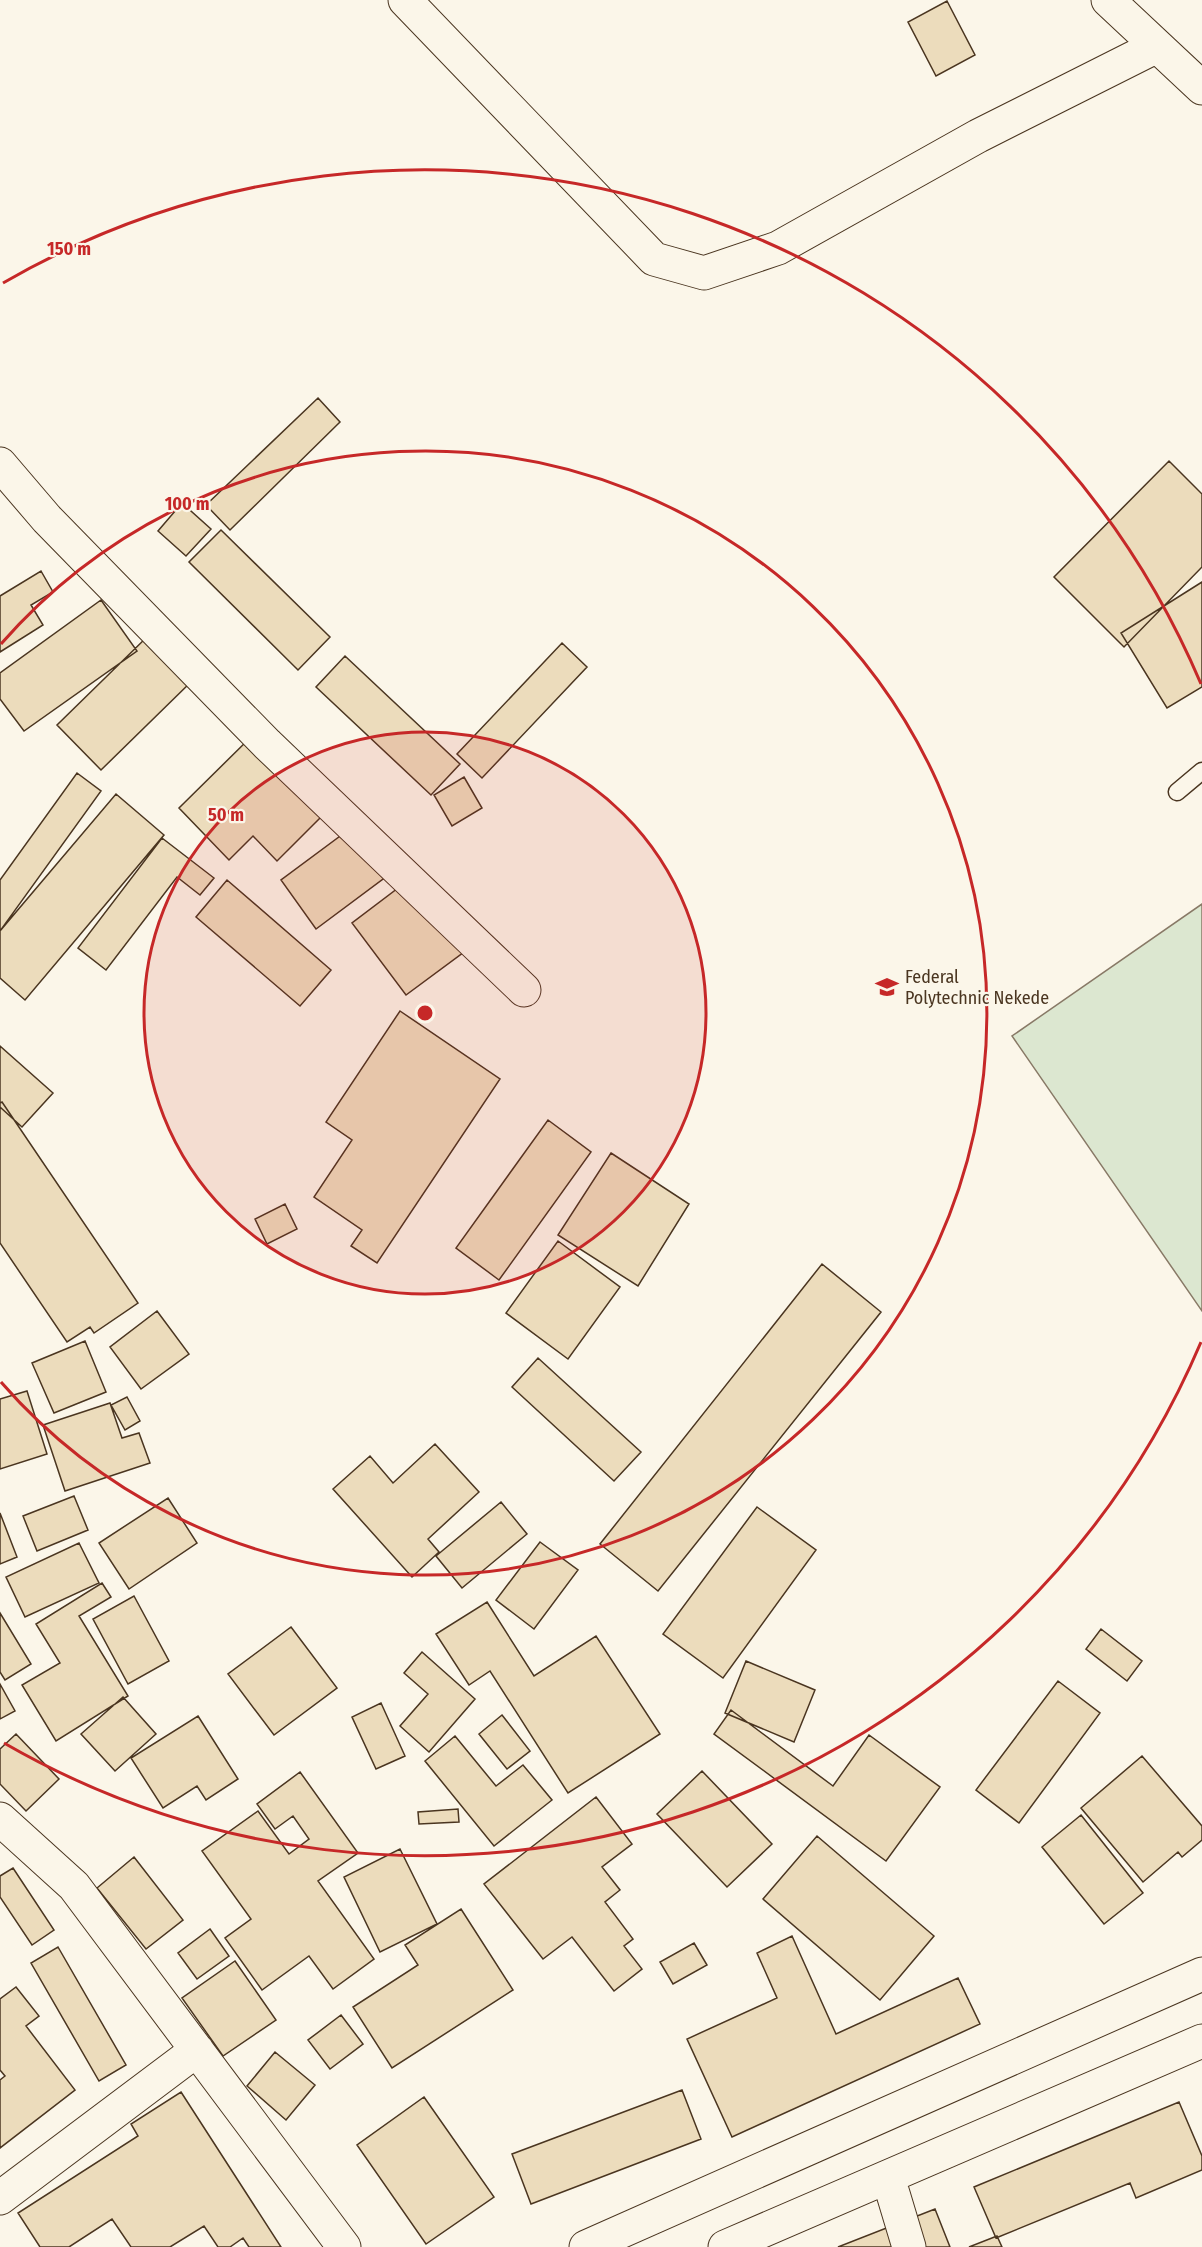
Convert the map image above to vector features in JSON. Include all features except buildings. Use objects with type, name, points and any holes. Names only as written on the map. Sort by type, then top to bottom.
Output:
[{"type":"street","points":[[405,0],[654,259],[704,273],[778,248],[978,136],[1157,46]]},
{"type":"street","points":[[1108,0],[1202,88]]},
{"type":"street","points":[[0,464],[47,519],[267,744],[524,990]]},
{"type":"street","points":[[0,1819],[74,1886],[344,2247]]},
{"type":"street","points":[[586,2247],[1202,1974]]},
{"type":"street","points":[[725,2247],[1202,2041]]},
{"type":"street","points":[[0,2198],[197,2050]]},
{"type":"street","points":[[888,2176],[909,2247]]},
{"type":"lane","points":[[1177,792],[1202,771]]},
{"type":"green space","points":[[1202,904],[1202,1311],[1012,1036]]},
{"type":"place","name":"Federal Polytechnic Nekede","points":[[887,987]]}]
